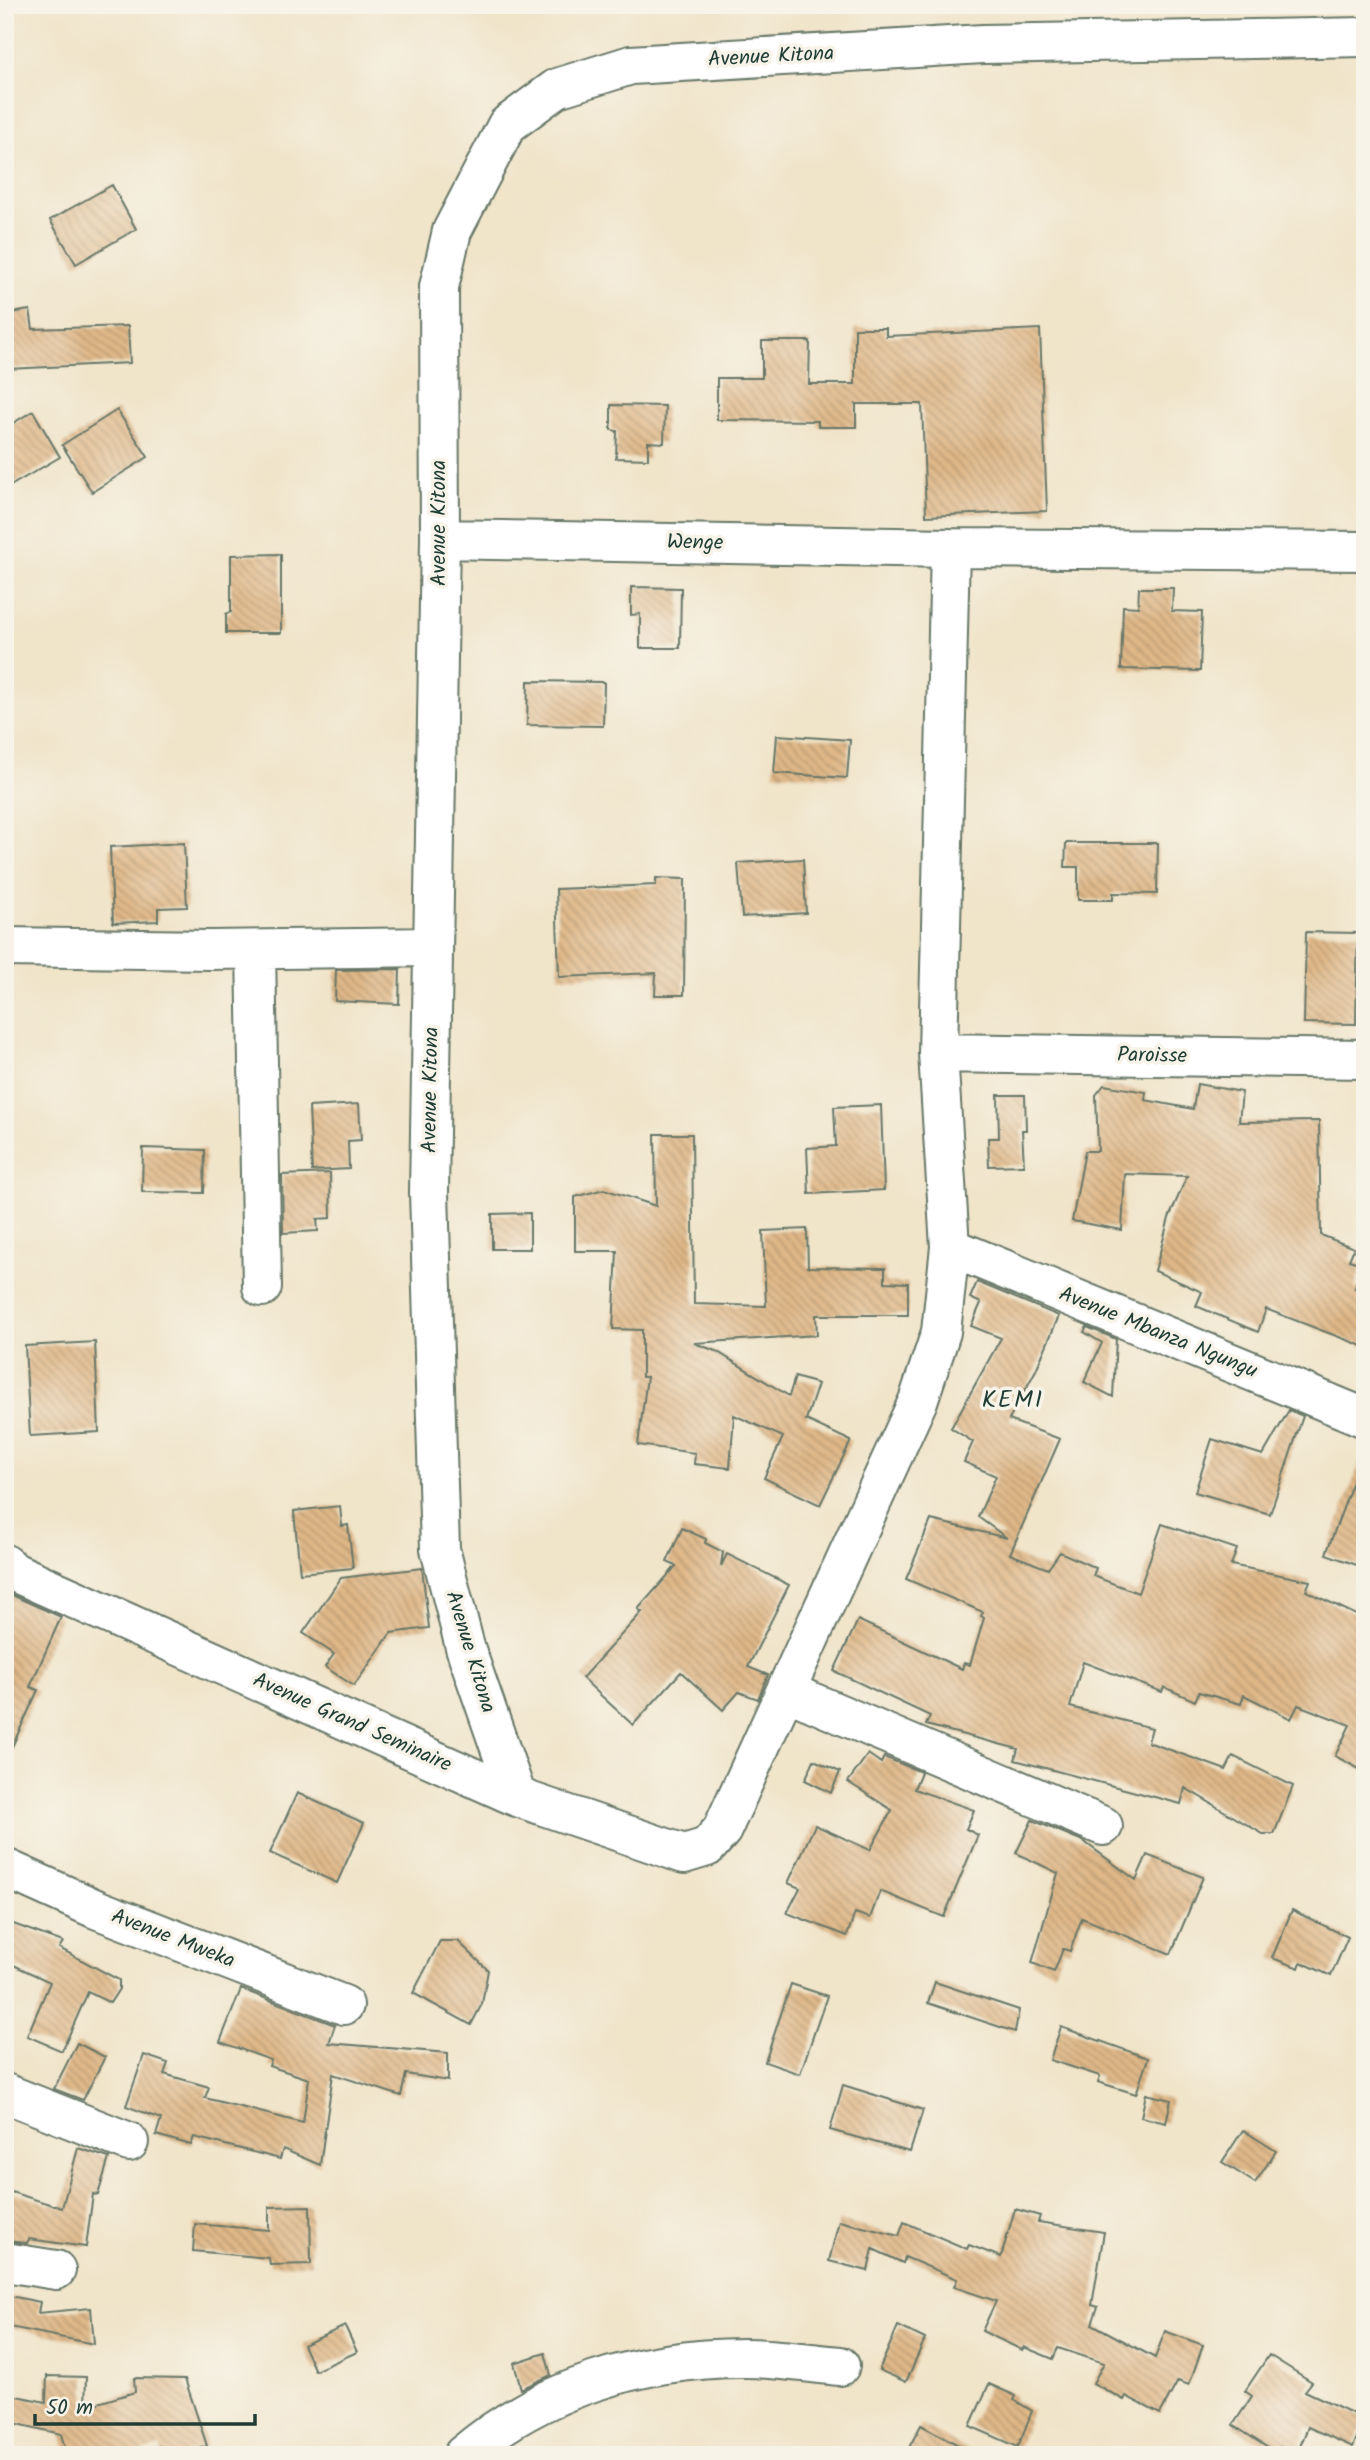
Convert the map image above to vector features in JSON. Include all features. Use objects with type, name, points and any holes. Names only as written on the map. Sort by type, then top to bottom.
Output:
[{"type":"street","name":"Avenue Kitona","points":[[517,1797],[465,1647],[440,1549],[429,1192],[440,539],[439,287],[452,231],[507,125],[557,88],[631,65],[983,44],[1365,37]]},
{"type":"street","name":"Wenge","points":[[440,539],[950,548],[1365,551]]},
{"type":"street","points":[[950,548],[939,1054],[950,1247],[941,1332],[918,1401],[786,1691],[1103,1826]]},
{"type":"street","points":[[5,947],[256,950],[432,947]]},
{"type":"street","points":[[256,950],[262,1287]]},
{"type":"street","name":"Paroisse","points":[[939,1054],[1365,1059]]},
{"type":"street","name":"Avenue Mbanza Ngungu","points":[[950,1247],[1365,1418]]},
{"type":"street","name":"Avenue Grand Seminaire","points":[[5,1564],[14,1572],[517,1797],[684,1854],[707,1847],[722,1830],[786,1691]]},
{"type":"street","name":"Avenue Mweka","points":[[5,1868],[96,1909],[344,2005]]},
{"type":"street","points":[[5,2094],[128,2143]]},
{"type":"street","points":[[5,2262],[56,2270]]},
{"type":"street","points":[[463,2455],[491,2431],[547,2398],[612,2375],[682,2361],[745,2358],[839,2365]]},
{"type":"building","points":[[112,185],[136,229],[76,264],[50,220]]},
{"type":"building","points":[[30,310],[33,329],[128,326],[130,363],[8,369],[5,314]]},
{"type":"building","points":[[855,328],[886,328],[886,336],[1040,329],[1047,511],[926,516],[922,404],[856,404],[856,427],[818,427],[818,421],[717,420],[717,378],[762,378],[762,341],[810,341],[809,384],[855,384]]},
{"type":"building","points":[[611,405],[665,406],[664,443],[648,442],[648,459],[616,458],[617,431],[611,430]]},
{"type":"building","points":[[117,410],[148,457],[92,492],[62,445]]},
{"type":"building","points":[[33,411],[60,457],[5,489],[5,428]]},
{"type":"building","points":[[281,554],[281,633],[226,633],[226,614],[231,612],[231,555]]},
{"type":"building","points":[[631,587],[681,588],[680,648],[640,648],[640,614],[631,615]]},
{"type":"building","points":[[1139,588],[1173,588],[1172,611],[1202,612],[1200,671],[1121,669],[1123,606],[1138,607]]},
{"type":"building","points":[[528,681],[604,682],[603,726],[527,725]]},
{"type":"building","points":[[777,735],[850,740],[847,778],[774,773]]},
{"type":"building","points":[[184,843],[187,907],[158,908],[158,921],[113,923],[110,847]]},
{"type":"building","points":[[1066,843],[1158,843],[1157,894],[1113,893],[1113,900],[1078,900],[1078,867],[1065,867]]},
{"type":"building","points":[[803,859],[806,913],[742,917],[738,863]]},
{"type":"building","points":[[656,878],[685,879],[684,995],[655,995],[656,973],[559,977],[556,889],[656,885]]},
{"type":"building","points":[[1306,932],[1358,933],[1356,1024],[1304,1023]]},
{"type":"building","points":[[400,969],[399,1004],[335,1001],[336,970]]},
{"type":"building","points":[[1197,1084],[1242,1092],[1239,1122],[1319,1121],[1321,1235],[1354,1248],[1349,1260],[1362,1264],[1355,1288],[1365,1287],[1365,1347],[1266,1309],[1258,1332],[1196,1306],[1202,1292],[1155,1271],[1169,1218],[1187,1176],[1125,1174],[1122,1230],[1072,1221],[1085,1151],[1098,1151],[1096,1095],[1104,1085],[1146,1092],[1145,1100],[1193,1109]]},
{"type":"building","points":[[998,1095],[1025,1095],[1026,1130],[1022,1130],[1024,1165],[989,1166],[988,1138],[999,1138]]},
{"type":"building","points":[[359,1104],[361,1140],[348,1141],[349,1169],[312,1171],[309,1107]]},
{"type":"building","points":[[881,1105],[884,1190],[809,1194],[807,1148],[836,1146],[834,1107]]},
{"type":"building","points":[[655,1134],[692,1134],[694,1304],[766,1306],[763,1231],[807,1229],[808,1267],[885,1268],[885,1282],[908,1283],[908,1315],[816,1315],[817,1335],[694,1343],[716,1351],[789,1396],[795,1377],[818,1384],[806,1420],[851,1441],[820,1505],[764,1478],[783,1437],[734,1415],[730,1468],[694,1464],[695,1453],[638,1445],[647,1377],[642,1377],[642,1330],[613,1329],[617,1251],[575,1251],[575,1197],[604,1189],[656,1206]]},
{"type":"building","points":[[143,1148],[205,1150],[204,1193],[142,1192]]},
{"type":"building","points":[[330,1173],[331,1218],[317,1219],[318,1231],[283,1233],[282,1175]]},
{"type":"building","points":[[530,1213],[530,1249],[492,1249],[492,1214]]},
{"type":"building","points":[[977,1282],[1059,1316],[1036,1370],[1009,1420],[1060,1439],[1010,1554],[1048,1569],[1060,1552],[1096,1568],[1093,1576],[1138,1593],[1162,1524],[1237,1549],[1231,1565],[1310,1581],[1306,1591],[1365,1619],[1365,1772],[1335,1756],[1350,1725],[1298,1705],[1291,1719],[1244,1695],[1241,1704],[1199,1692],[1195,1701],[1164,1687],[1162,1692],[1083,1662],[1070,1707],[1152,1728],[1148,1742],[1226,1770],[1233,1756],[1293,1786],[1274,1834],[1263,1834],[1185,1788],[1181,1804],[1015,1760],[1018,1749],[926,1725],[930,1716],[834,1671],[858,1620],[962,1669],[964,1663],[970,1665],[984,1618],[981,1616],[983,1612],[906,1579],[931,1520],[1007,1538],[978,1517],[996,1476],[964,1462],[973,1442],[951,1428],[1001,1338],[971,1326],[981,1303],[970,1298]]},
{"type":"building","points":[[1087,1327],[1116,1339],[1113,1397],[1084,1382],[1102,1343],[1084,1332]]},
{"type":"building","points":[[95,1342],[99,1432],[30,1436],[25,1346]]},
{"type":"building","points":[[1289,1410],[1303,1416],[1270,1514],[1195,1492],[1212,1439],[1263,1455]]},
{"type":"building","points":[[1362,1457],[1365,1457],[1365,1568],[1326,1554]]},
{"type":"building","points":[[340,1506],[342,1526],[348,1525],[353,1568],[300,1573],[294,1511]]},
{"type":"building","points":[[682,1528],[706,1539],[705,1543],[723,1552],[721,1566],[727,1554],[789,1585],[748,1667],[768,1675],[758,1699],[739,1692],[723,1710],[681,1672],[633,1725],[582,1678],[642,1612],[638,1609],[676,1566],[667,1562]]},
{"type":"building","points":[[422,1568],[429,1628],[391,1633],[354,1686],[325,1667],[334,1654],[303,1633],[341,1578]]},
{"type":"building","points":[[5,1592],[61,1617],[30,1687],[38,1690],[5,1762]]},
{"type":"building","points":[[868,1754],[881,1763],[884,1757],[921,1772],[914,1789],[974,1810],[966,1829],[978,1835],[944,1917],[880,1891],[870,1918],[855,1913],[847,1936],[787,1913],[800,1888],[788,1883],[815,1825],[870,1850],[892,1810],[848,1782]]},
{"type":"building","points":[[814,1760],[840,1772],[831,1793],[805,1780]]},
{"type":"building","points":[[297,1793],[364,1823],[337,1883],[270,1853]]},
{"type":"building","points":[[1032,1820],[1083,1841],[1136,1880],[1147,1855],[1203,1877],[1171,1954],[1082,1918],[1070,1951],[1063,1949],[1054,1972],[1032,1963],[1058,1873],[1016,1853]]},
{"type":"building","points":[[1292,1910],[1348,1937],[1331,1976],[1301,1962],[1299,1968],[1272,1958]]},
{"type":"building","points":[[5,1921],[63,1942],[59,1948],[119,1980],[119,1989],[110,2003],[88,1992],[62,2051],[27,2036],[50,1982],[5,1961]]},
{"type":"building","points":[[440,1941],[458,1941],[488,1970],[482,2004],[471,2025],[413,1993]]},
{"type":"building","points":[[935,1982],[1019,2010],[1015,2032],[928,2003]]},
{"type":"building","points":[[791,1984],[827,1996],[800,2074],[765,2062]]},
{"type":"building","points":[[241,1989],[335,2025],[329,2043],[448,2053],[448,2081],[406,2074],[401,2096],[333,2074],[320,2165],[283,2149],[280,2159],[194,2137],[191,2145],[156,2135],[161,2119],[126,2106],[144,2055],[168,2063],[164,2074],[209,2087],[205,2098],[303,2123],[309,2079],[269,2066],[271,2060],[220,2042]]},
{"type":"building","points":[[1061,2027],[1148,2058],[1136,2094],[1098,2082],[1100,2076],[1050,2060]]},
{"type":"building","points":[[77,2043],[105,2057],[83,2100],[54,2089]]},
{"type":"building","points":[[843,2085],[923,2110],[910,2152],[830,2130]]},
{"type":"building","points":[[1146,2094],[1171,2100],[1166,2123],[1141,2117]]},
{"type":"building","points":[[1243,2130],[1276,2151],[1255,2183],[1222,2162]]},
{"type":"building","points":[[78,2148],[109,2158],[98,2195],[93,2194],[86,2247],[29,2239],[27,2243],[5,2241],[5,2190],[62,2208]]},
{"type":"building","points":[[310,2206],[311,2264],[270,2265],[269,2258],[193,2251],[195,2224],[269,2230],[269,2207]]},
{"type":"building","points":[[1015,2209],[1040,2216],[1038,2222],[1104,2232],[1092,2305],[1098,2307],[1092,2324],[1155,2358],[1165,2331],[1203,2345],[1189,2385],[1178,2381],[1160,2414],[1126,2396],[1124,2400],[1093,2383],[1104,2363],[1058,2348],[1053,2359],[1024,2347],[1022,2350],[982,2331],[996,2301],[954,2287],[957,2279],[905,2257],[903,2263],[873,2249],[868,2271],[829,2261],[839,2221],[899,2236],[904,2222],[967,2249],[969,2245],[1001,2257]]},
{"type":"building","points":[[5,2295],[40,2302],[38,2313],[91,2308],[94,2344],[5,2326]]},
{"type":"building","points":[[345,2326],[357,2352],[315,2371],[303,2345]]},
{"type":"building","points":[[898,2326],[925,2339],[906,2382],[879,2370]]},
{"type":"building","points":[[545,2353],[551,2375],[521,2389],[514,2363]]},
{"type":"building","points":[[1269,2355],[1312,2382],[1305,2391],[1365,2419],[1353,2447],[1308,2427],[1297,2454],[1280,2447],[1276,2453],[1233,2425],[1252,2396],[1245,2391]]},
{"type":"building","points":[[47,2376],[86,2377],[85,2407],[135,2392],[134,2378],[185,2379],[207,2446],[181,2455],[163,2455],[160,2446],[135,2455],[67,2455],[61,2434],[5,2421],[11,2395],[46,2402]]},
{"type":"building","points":[[989,2384],[1016,2396],[1014,2400],[1032,2411],[1018,2447],[970,2426]]},
{"type":"building","points":[[921,2425],[977,2455],[905,2455]]},
{"type":"district","name":"KEMI","points":[[1013,1400]]}]
